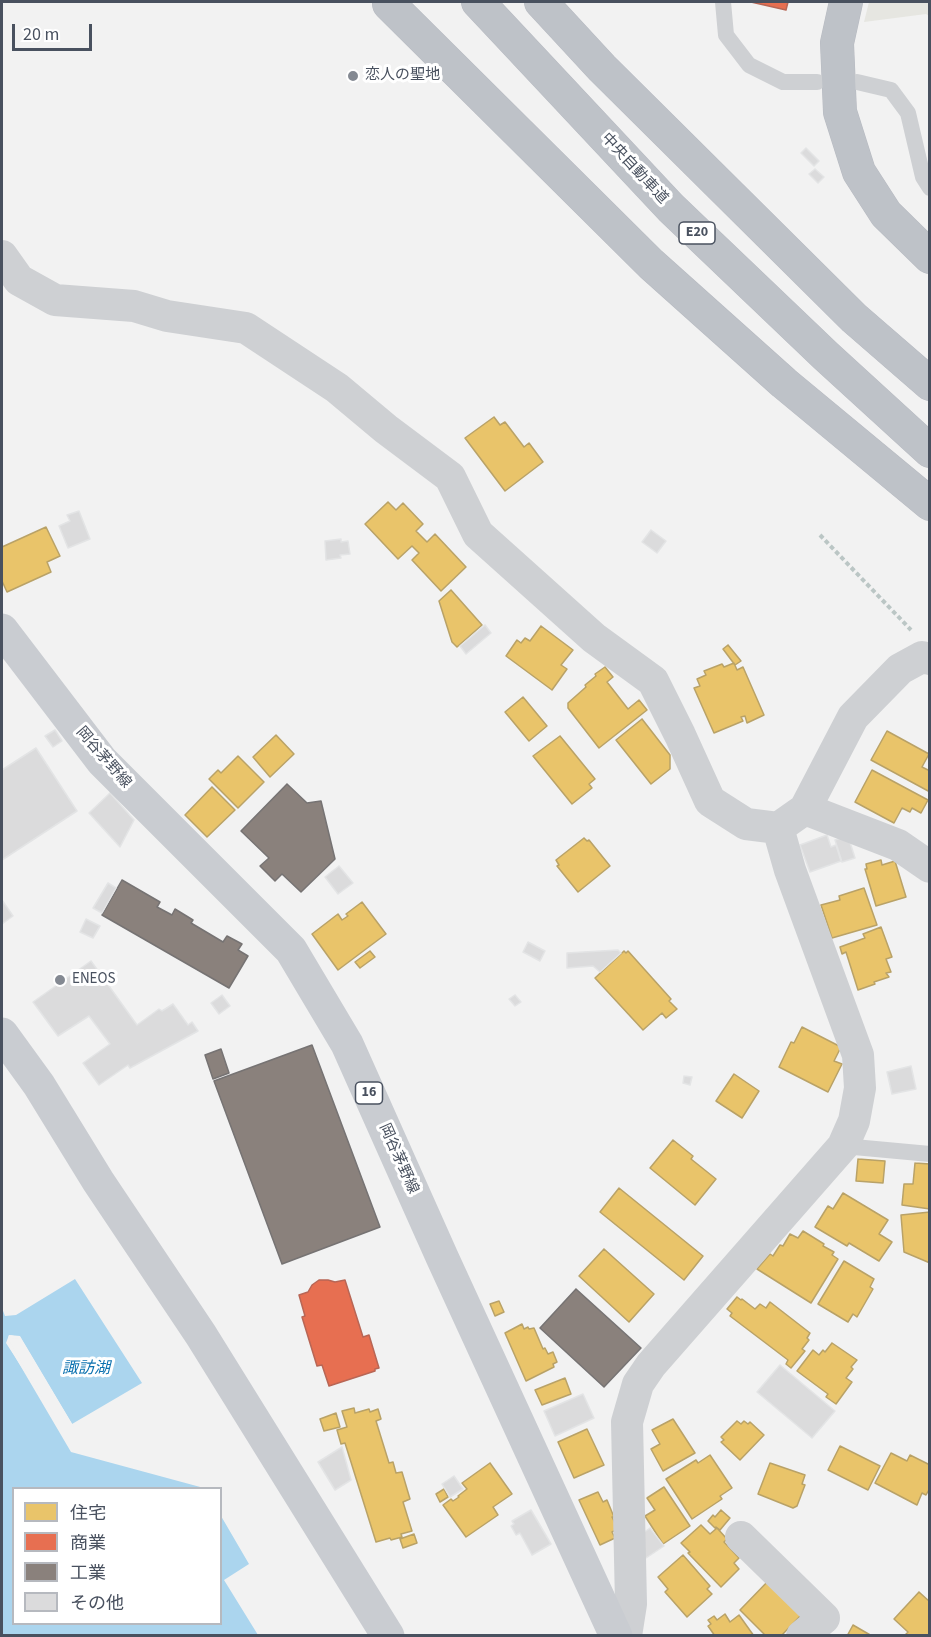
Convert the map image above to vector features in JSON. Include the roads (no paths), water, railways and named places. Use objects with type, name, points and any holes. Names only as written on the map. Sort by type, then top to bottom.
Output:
[{"type":"highway","name":"中央自動車道","points":[[478,2],[671,208],[826,356],[930,451]]},
{"type":"highway","points":[[541,2],[602,68],[854,318],[930,384]]},
{"type":"highway","points":[[846,2],[837,43],[840,112],[859,172],[886,214],[930,258]]},
{"type":"highway","points":[[389,4],[651,264],[784,383],[930,504]]},
{"type":"main road","name":"岡谷茅野線","points":[[2,630],[102,761],[291,950],[304,970],[347,1044],[616,1635]]},
{"type":"main road","points":[[2,1034],[39,1084],[98,1180],[201,1335],[388,1635]]},
{"type":"street","points":[[2,256],[19,280],[55,300],[134,306],[167,316],[246,328],[337,388],[386,429],[450,477],[478,534],[594,638],[653,681],[681,735],[710,801],[746,824],[778,828],[805,809],[852,717],[900,669],[926,658]]},
{"type":"street","points":[[805,809],[898,845],[930,867]]},
{"type":"street","points":[[626,1635],[631,1604],[627,1422],[638,1384],[651,1365],[843,1146],[854,1120],[860,1088],[858,1055],[790,870],[778,828]]},
{"type":"street","points":[[741,1537],[824,1618],[802,1635]]},
{"type":"lane","points":[[723,2],[726,35],[749,65],[783,82],[817,82]]},
{"type":"lane","points":[[857,82],[891,90],[908,113],[923,177],[930,188]]},
{"type":"lane","points":[[843,1146],[930,1154]]},
{"type":"water","name":"諏訪湖","points":[[75,1279],[142,1383],[72,1424],[20,1337],[9,1335],[7,1343],[71,1452],[200,1487],[12,1487],[12,1625],[222,1625],[222,1518],[249,1564],[224,1580],[258,1635],[2,1635],[2,1308],[5,1316],[16,1315]]},
{"type":"place","name":"恋人の聖地","points":[[353,76]]},
{"type":"place","name":"ENEOS","points":[[60,980]]}]
